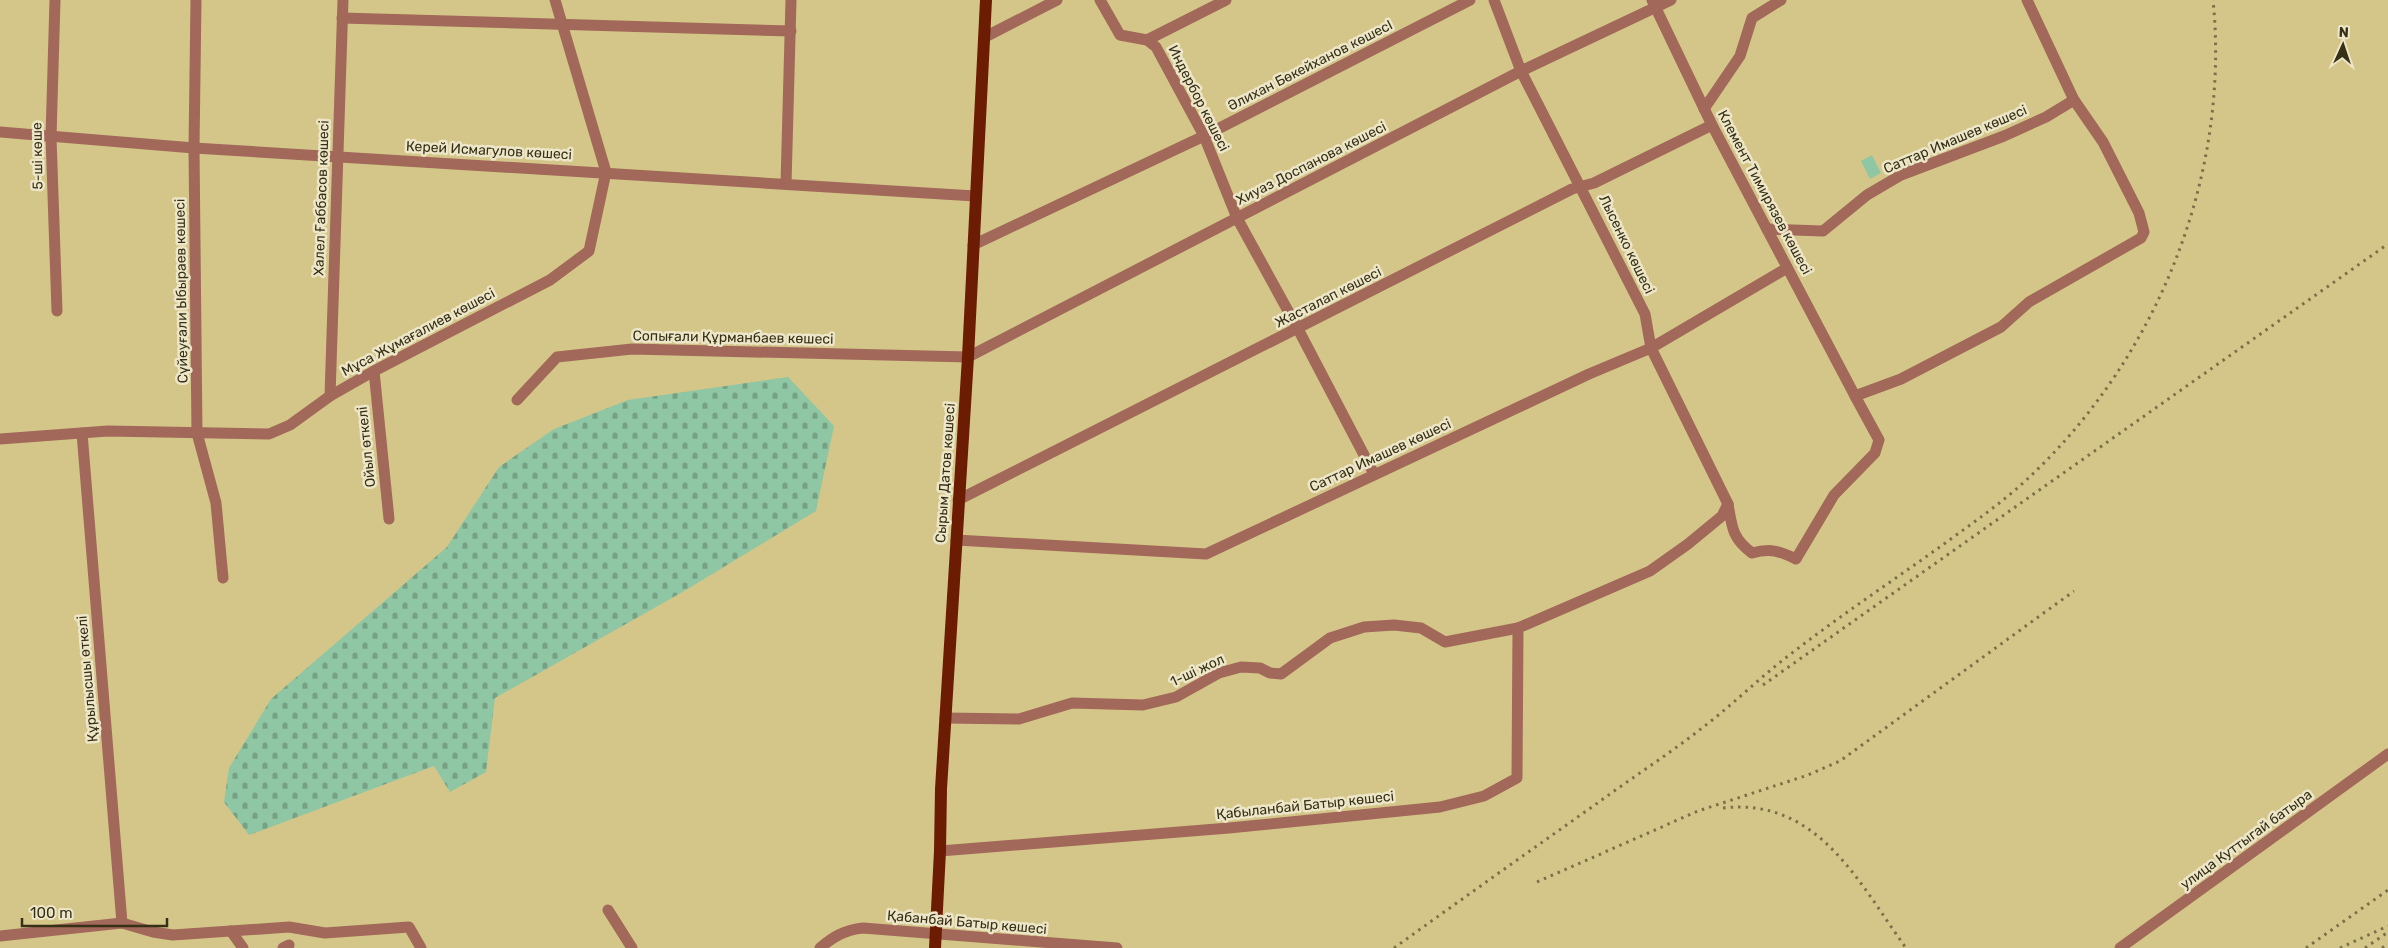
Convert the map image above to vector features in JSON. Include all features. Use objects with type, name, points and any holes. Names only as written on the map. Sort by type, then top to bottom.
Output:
[{"type":"main road","name":"Сырым Датов көшесі","points":[[935,942],[940,851],[940,789],[968,357],[986,36],[986,0]]},
{"type":"street","name":"5-шi көше","points":[[55,0],[51,137],[57,311]]},
{"type":"street","name":"Сүйеуғали Ыбыраев көшесi","points":[[196,0],[194,148],[197,433],[216,503],[222,578]]},
{"type":"street","name":"Халел Ғаббасов көшесі","points":[[330,396],[342,0]]},
{"type":"street","name":"Мұса Жұмағалиев көшесі","points":[[0,438],[108,431],[269,434],[290,425],[330,396],[550,280],[589,251],[606,172],[564,24],[555,0]]},
{"type":"street","points":[[786,184],[792,0]]},
{"type":"street","points":[[986,36],[1057,0]]},
{"type":"street","name":"Индербор көшесі","points":[[1100,0],[1120,35],[1147,40],[1156,47],[1204,136],[1237,218],[1374,474]]},
{"type":"street","points":[[1147,40],[1226,0]]},
{"type":"street","name":"Әлихан Бөкейханов көшесI","points":[[973,245],[1204,136],[1470,0]]},
{"type":"street","name":"Лысенко көшесі","points":[[1494,0],[1521,71],[1645,314],[1651,348],[1728,504]]},
{"type":"street","name":"Хиуаз Доспанова көшесі","points":[[968,357],[1521,71],[1654,4],[1671,0]]},
{"type":"street","points":[[1704,108],[1740,56],[1752,18],[1782,0]]},
{"type":"street","points":[[1728,504],[1733,530],[1739,544],[1752,553],[1765,550],[1779,551],[1796,559],[1834,495],[1875,453],[1879,440],[1856,396],[1901,380],[2001,327],[2029,302],[2141,238],[2144,232],[2139,213],[2103,142],[2074,100],[2027,0]]},
{"type":"street","name":"Клемент Тимирязев көшесі","points":[[1654,4],[1712,125],[1856,396]]},
{"type":"street","points":[[342,18],[791,31]]},
{"type":"street","name":"Саттар Имашев көшесі","points":[[1767,229],[1823,231],[1867,195],[1901,176],[2004,136],[2046,117],[2074,100]]},
{"type":"street","name":"Жасталап көшесі","points":[[958,500],[1572,189],[1594,183],[1712,125]]},
{"type":"street","name":"Керей Исмагулов көшесі","points":[[0,132],[194,148],[976,196]]},
{"type":"street","name":"Саттар Имашев көшесі","points":[[956,540],[1206,554],[1374,474],[1651,348],[1787,268]]},
{"type":"street","name":"Сопығали Құрманбаев көшесі","points":[[517,400],[557,357],[632,349],[968,357]]},
{"type":"street","name":"Ойыл өткелі","points":[[374,372],[389,519]]},
{"type":"street","name":"Құрылысшы өткелі","points":[[82,433],[122,923]]},
{"type":"street","points":[[1518,628],[1650,571],[1688,544],[1722,516],[1728,504]]},
{"type":"street","name":"1-ші жол","points":[[945,718],[1019,719],[1072,703],[1143,705],[1176,697],[1219,673],[1241,667],[1260,668],[1270,673],[1281,674],[1330,638],[1364,627],[1394,625],[1422,628],[1445,642],[1518,628]]},
{"type":"street","name":"Қабыланбай Батыр көшесі","points":[[940,851],[1229,828],[1440,807],[1484,796],[1517,778],[1518,628]]},
{"type":"street","name":"улица Куттыгай батыра","points":[[2120,948],[2388,754]]},
{"type":"street","points":[[608,910],[632,948]]},
{"type":"street","points":[[0,936],[122,923],[173,935],[289,927],[325,933],[409,926],[421,948]]},
{"type":"street","name":"Қабанбай Батыр көшесі","points":[[820,948],[832,938],[848,930],[855,929],[935,942],[1117,948]]},
{"type":"street","points":[[231,931],[243,948]]},
{"type":"green space","points":[[1872,155],[1881,173],[1870,179],[1861,161]]},
{"type":"green space","points":[[788,377],[834,426],[816,511],[686,590],[495,698],[486,772],[450,792],[434,766],[249,835],[224,802],[229,768],[271,699],[447,547],[499,467],[554,429],[628,400]]},
{"type":"railway","points":[[1394,948],[1677,747],[1803,645],[1985,514],[2023,483],[2070,435],[2111,382],[2146,324],[2174,263],[2196,199],[2209,134],[2215,67],[2213,0]]},
{"type":"railway","points":[[1763,685],[2388,244]]},
{"type":"railway","points":[[1537,882],[1698,811],[1808,775],[1840,761],[2074,591]]},
{"type":"railway","points":[[1723,808],[1756,808],[1785,816],[1810,830],[1832,849],[1852,872],[1906,948]]},
{"type":"railway","points":[[2306,948],[2388,890]]},
{"type":"railway","points":[[2340,948],[2388,926]]},
{"type":"railway","points":[[2365,948],[2388,932]]},
{"type":"railway","points":[[2382,948],[2388,944]]}]
